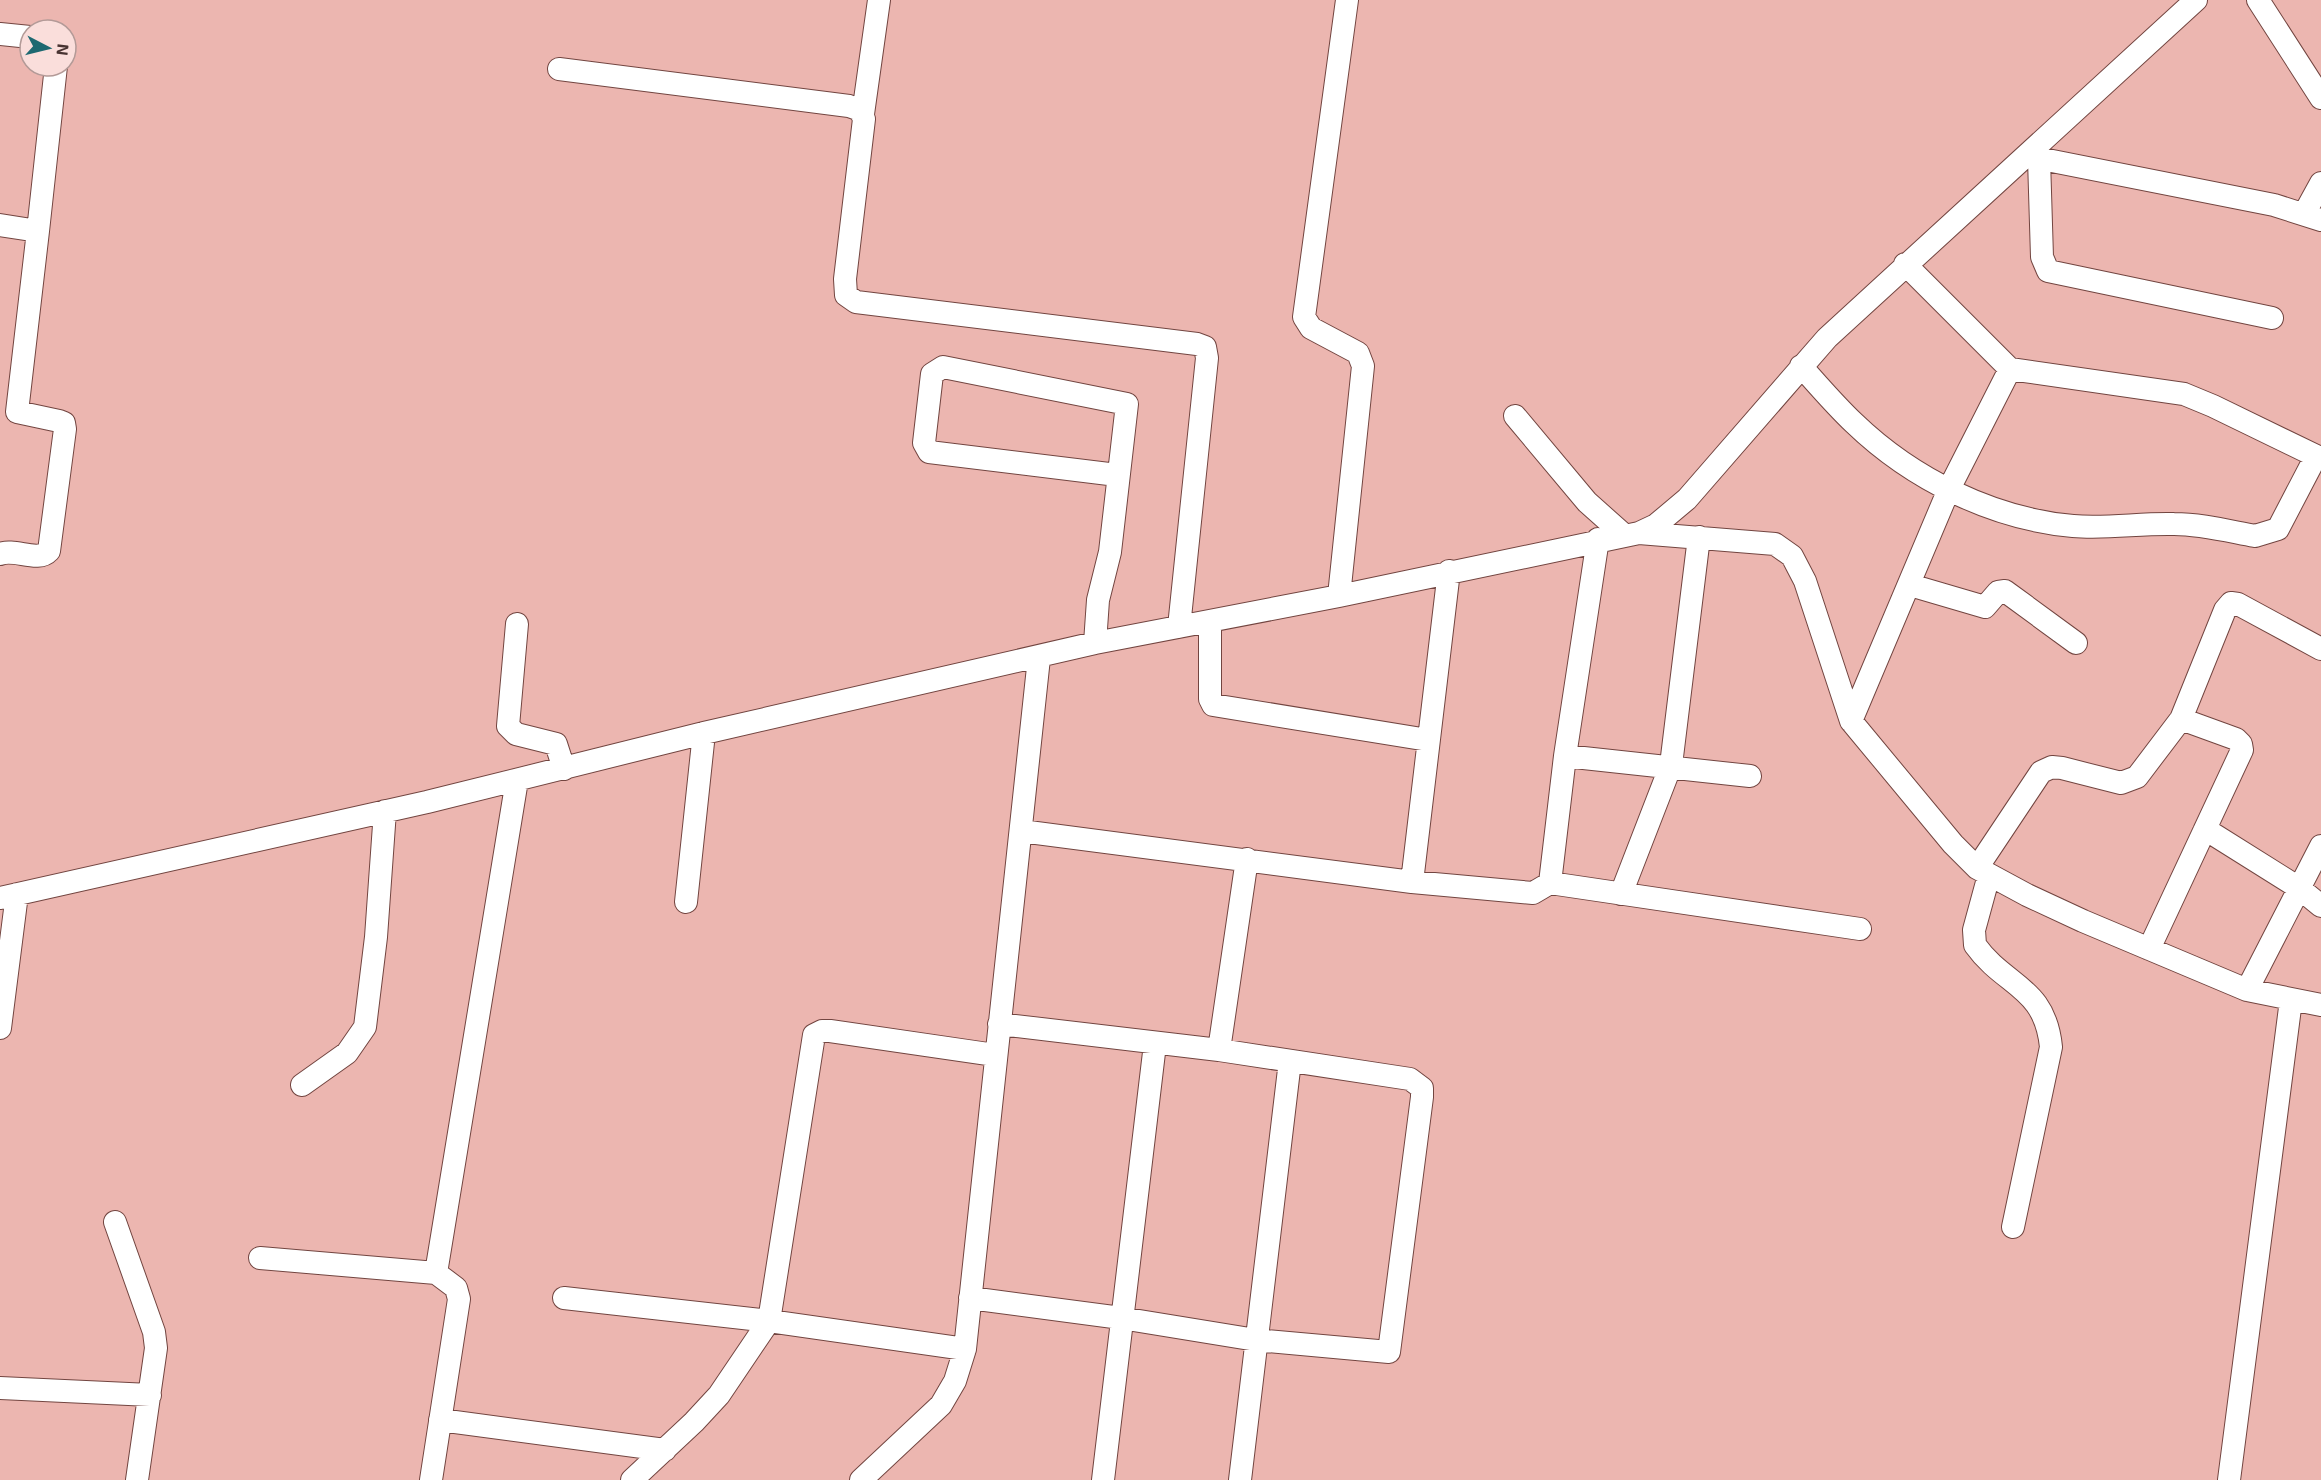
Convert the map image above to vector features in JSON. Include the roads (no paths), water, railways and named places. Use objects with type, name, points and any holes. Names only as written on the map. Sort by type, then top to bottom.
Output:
[{"type":"street","points":[[879,0],[863,114],[845,279],[846,295],[850,299],[1197,344],[1205,348],[1207,358],[1179,627]]},
{"type":"street","points":[[1339,596],[1363,366],[1358,353],[1311,328],[1304,317],[1347,0]]},
{"type":"street","points":[[1632,534],[1656,525],[1686,499],[1801,366],[1905,264],[2032,157],[2196,0]]},
{"type":"street","points":[[2258,0],[2321,98]]},
{"type":"street","points":[[0,34],[18,36]]},
{"type":"street","points":[[560,69],[849,106],[863,114]]},
{"type":"street","points":[[0,554],[10,551],[38,556],[46,554],[49,550],[65,429],[64,423],[59,421],[8,411],[38,231],[55,78]]},
{"type":"street","points":[[2032,157],[2274,205],[2313,217],[2321,183]]},
{"type":"street","points":[[2032,157],[2042,257],[2048,271],[2271,318]]},
{"type":"street","points":[[0,225],[38,231]]},
{"type":"street","points":[[1801,366],[1854,423],[1883,448],[1917,472],[1996,510],[2056,525],[2105,527],[2175,524],[2255,536],[2278,529],[2318,457],[2184,394],[2010,369],[1905,264]]},
{"type":"street","points":[[1095,643],[1098,600],[1110,552],[1117,475],[1128,409],[1125,403],[943,367],[932,374],[924,443],[929,452],[1117,475]]},
{"type":"street","points":[[1851,721],[1949,489],[2010,369]]},
{"type":"street","points":[[1515,416],[1587,502],[1632,534]]},
{"type":"street","points":[[0,1028],[9,896],[385,811],[704,733],[1039,658],[1095,643],[1339,596],[1598,539],[1632,534],[1776,544],[1792,556],[1805,581],[1851,721],[1953,844],[1983,871],[2027,895],[2247,990],[2321,1005]]},
{"type":"street","points":[[1621,894],[1671,765],[1699,537]]},
{"type":"street","points":[[1550,883],[1565,756],[1598,539]]},
{"type":"street","points":[[1412,882],[1449,571]]},
{"type":"street","points":[[1910,585],[1985,607],[1998,592],[2005,591],[2076,643]]},
{"type":"street","points":[[2013,1227],[2051,1047],[2049,1028],[2036,1000],[1975,945],[1974,930],[1983,871],[2041,772],[2052,767],[2062,768],[2121,783],[2129,782],[2137,777],[2181,719],[2225,610],[2231,603],[2238,604],[2321,649]]},
{"type":"street","points":[[1210,621],[1210,699],[1213,705],[1428,740]]},
{"type":"street","points":[[517,624],[508,726],[516,734],[556,744],[564,769]]},
{"type":"street","points":[[861,1480],[941,1405],[955,1381],[965,1349],[1039,658]]},
{"type":"street","points":[[2149,949],[2242,746],[2236,739],[2181,719]]},
{"type":"street","points":[[686,902],[704,733]]},
{"type":"street","points":[[1565,756],[1671,765],[1750,776]]},
{"type":"street","points":[[436,1273],[517,780]]},
{"type":"street","points":[[302,1085],[347,1053],[365,1027],[376,938],[385,811]]},
{"type":"street","points":[[2205,830],[2299,888],[2321,906]]},
{"type":"street","points":[[1021,831],[1412,882],[1533,892],[1550,883],[1860,929]]},
{"type":"street","points":[[2247,990],[2321,846]]},
{"type":"street","points":[[1219,1050],[1247,859]]},
{"type":"street","points":[[2229,1480],[2291,1000]]},
{"type":"street","points":[[970,1298],[1121,1318],[1256,1340],[1389,1352],[1422,1098],[1422,1088],[1410,1079],[1219,1050],[999,1024]]},
{"type":"street","points":[[632,1480],[666,1450],[719,1395],[769,1321],[814,1035],[822,1031],[830,1031],[995,1055]]},
{"type":"street","points":[[1103,1480],[1155,1044]]},
{"type":"street","points":[[1240,1480],[1290,1061]]},
{"type":"street","points":[[115,1222],[154,1332],[155,1361],[137,1480]]},
{"type":"street","points":[[260,1258],[436,1273],[456,1288],[459,1299],[431,1480]]},
{"type":"street","points":[[564,1298],[769,1321],[965,1349]]},
{"type":"street","points":[[0,1388],[150,1395]]},
{"type":"street","points":[[440,1420],[666,1450]]}]
